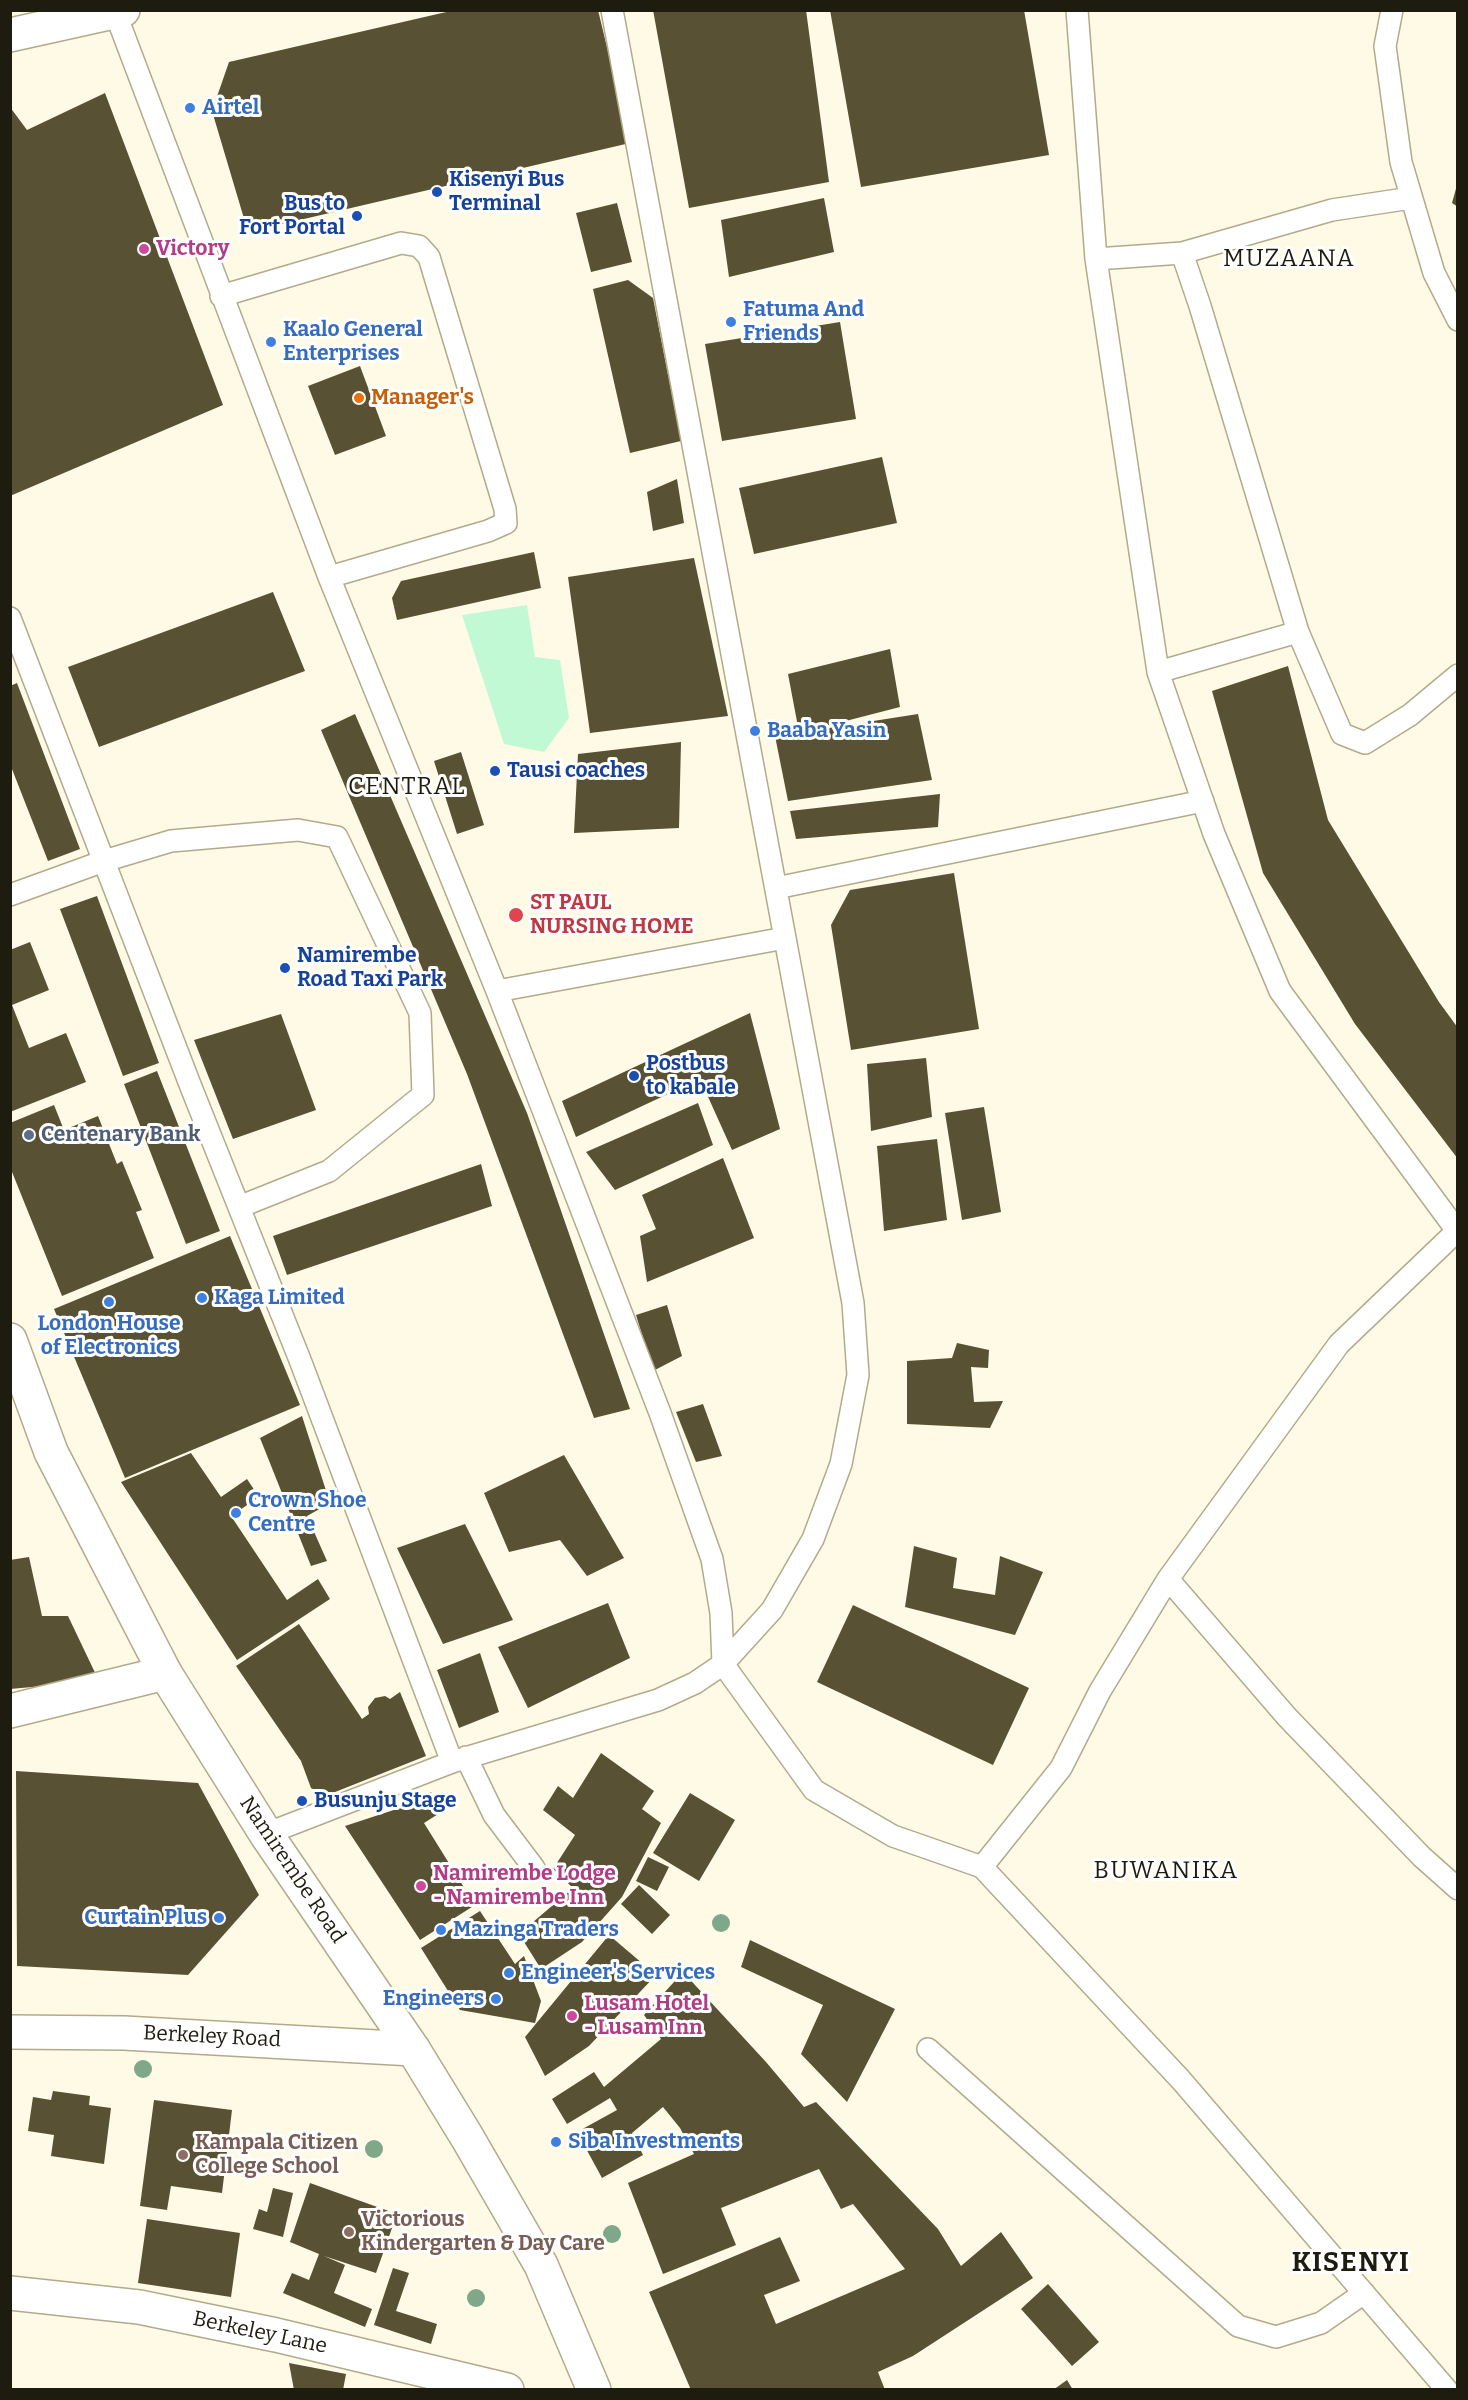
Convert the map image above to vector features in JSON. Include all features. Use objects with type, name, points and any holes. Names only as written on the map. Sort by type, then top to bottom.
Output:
[{"type":"main road","points":[[10,35],[119,11]]},
{"type":"main road","name":"Namirembe Road","points":[[10,1340],[51,1452],[165,1673],[266,1834],[413,2049],[541,2265],[594,2390]]},
{"type":"main road","points":[[10,1711],[165,1673]]},
{"type":"main road","name":"Berkeley Road","points":[[10,2032],[124,2033],[413,2049]]},
{"type":"main road","name":"Berkeley Lane","points":[[10,2293],[139,2307],[276,2335],[504,2389]]},
{"type":"lane","points":[[266,1834],[459,1760],[658,1700],[695,1683],[723,1664],[772,1610],[813,1539],[841,1464],[858,1375],[853,1303],[612,10]]},
{"type":"lane","points":[[982,1867],[1061,1768],[1100,1691],[1168,1579],[1339,1344],[1457,1231],[1280,991],[1251,927],[1203,801],[1158,672],[1096,259],[1077,10]]},
{"type":"lane","points":[[1392,10],[1385,46],[1401,162],[1434,273],[1458,320]]},
{"type":"lane","points":[[119,11],[221,296],[329,577],[497,991],[660,1413],[712,1559],[721,1613],[723,1664],[814,1790],[894,1836],[982,1867],[1181,2080],[1447,2390]]},
{"type":"lane","points":[[1096,259],[1182,254],[1332,210],[1412,198]]},
{"type":"lane","points":[[221,296],[401,243],[419,246],[429,257],[506,509],[506,523],[488,531],[329,577]]},
{"type":"lane","points":[[1182,254],[1200,306],[1298,632],[1342,734],[1365,743],[1410,715],[1458,675]]},
{"type":"lane","points":[[10,618],[239,1207],[459,1760],[494,1815],[534,1868]]},
{"type":"lane","points":[[1158,672],[1298,632]]},
{"type":"lane","points":[[776,888],[1203,801]]},
{"type":"lane","points":[[10,895],[104,861],[171,841],[298,830],[337,837],[420,1013],[423,1095],[329,1171],[239,1207]]},
{"type":"lane","points":[[497,991],[785,938]]},
{"type":"lane","points":[[1168,1579],[1287,1717],[1422,1857],[1458,1889]]},
{"type":"lane","points":[[928,2049],[1238,2326],[1275,2337],[1321,2323],[1364,2293]]},
{"type":"green space","points":[[527,605],[535,657],[560,660],[569,718],[544,752],[504,744],[462,615]]},
{"type":"building","points":[[455,10],[598,10],[630,143],[248,232],[212,111],[229,62]]},
{"type":"building","points":[[653,10],[806,10],[829,182],[689,208]]},
{"type":"building","points":[[830,10],[1024,10],[1049,155],[861,187]]},
{"type":"building","points":[[105,93],[223,405],[10,496],[10,107],[27,130]]},
{"type":"building","points":[[1458,185],[1458,207],[1452,203]]},
{"type":"building","points":[[824,198],[834,252],[729,277],[721,220]]},
{"type":"building","points":[[617,203],[632,262],[591,272],[576,213]]},
{"type":"building","points":[[628,280],[653,298],[681,441],[630,453],[593,289]]},
{"type":"building","points":[[840,322],[856,419],[722,441],[705,344]]},
{"type":"building","points":[[360,366],[386,436],[335,455],[308,386]]},
{"type":"building","points":[[882,457],[897,523],[754,554],[739,488]]},
{"type":"building","points":[[677,479],[684,523],[653,531],[647,492]]},
{"type":"building","points":[[534,552],[541,588],[397,620],[392,598],[401,581]]},
{"type":"building","points":[[694,558],[728,716],[590,733],[568,577]]},
{"type":"building","points":[[273,592],[305,671],[99,747],[68,667]]},
{"type":"building","points":[[890,649],[900,707],[803,732],[918,714],[932,780],[788,801],[775,736],[799,732],[788,674]]},
{"type":"building","points":[[1288,666],[1328,820],[1439,1002],[1458,1028],[1458,1159],[1355,1024],[1263,873],[1212,691]]},
{"type":"building","points":[[17,683],[80,849],[48,861],[10,764],[10,686]]},
{"type":"building","points":[[355,714],[527,1113],[630,1409],[594,1418],[467,1074],[321,730]]},
{"type":"building","points":[[681,742],[679,828],[574,833],[578,754]]},
{"type":"building","points":[[461,752],[484,825],[457,834],[434,761]]},
{"type":"building","points":[[940,794],[938,827],[796,839],[790,811]]},
{"type":"building","points":[[954,873],[979,1029],[851,1050],[831,925],[850,890]]},
{"type":"building","points":[[97,896],[159,1063],[123,1076],[60,909]]},
{"type":"building","points":[[30,942],[49,990],[12,1005],[29,1048],[66,1033],[86,1082],[10,1112],[10,950]]},
{"type":"building","points":[[750,1013],[780,1129],[732,1150],[700,1079],[576,1137],[562,1101]]},
{"type":"building","points":[[281,1014],[316,1110],[233,1139],[194,1040]]},
{"type":"building","points":[[926,1058],[932,1117],[871,1131],[867,1064]]},
{"type":"building","points":[[157,1071],[220,1231],[186,1244],[124,1084]]},
{"type":"building","points":[[698,1103],[713,1145],[615,1190],[586,1152]]},
{"type":"building","points":[[54,1105],[64,1130],[98,1116],[117,1164],[122,1161],[142,1210],[136,1212],[154,1258],[62,1296],[10,1167],[10,1123]]},
{"type":"building","points":[[984,1107],[1001,1212],[962,1220],[945,1113]]},
{"type":"building","points":[[937,1139],[947,1220],[884,1231],[877,1146]]},
{"type":"building","points":[[723,1158],[754,1238],[647,1282],[640,1236],[656,1229],[642,1195]]},
{"type":"building","points":[[481,1164],[492,1206],[287,1275],[273,1236]]},
{"type":"building","points":[[230,1236],[300,1405],[125,1478],[54,1309]]},
{"type":"building","points":[[667,1305],[682,1356],[653,1371],[636,1315]]},
{"type":"building","points":[[957,1343],[989,1350],[988,1368],[971,1367],[974,1402],[1003,1401],[990,1428],[907,1424],[907,1361],[952,1358]]},
{"type":"building","points":[[703,1404],[722,1456],[696,1462],[676,1412]]},
{"type":"building","points":[[302,1416],[330,1503],[307,1516],[327,1561],[311,1566],[260,1438]]},
{"type":"building","points":[[191,1453],[221,1497],[247,1479],[259,1497],[231,1516],[287,1600],[318,1579],[330,1599],[237,1660],[121,1482]]},
{"type":"building","points":[[564,1455],[624,1558],[587,1576],[560,1540],[509,1552],[484,1493]]},
{"type":"building","points":[[465,1524],[513,1620],[443,1644],[397,1548]]},
{"type":"building","points":[[914,1546],[957,1558],[953,1588],[995,1595],[1000,1556],[1043,1572],[1015,1635],[905,1607]]},
{"type":"building","points":[[29,1557],[42,1616],[68,1616],[99,1681],[10,1689],[10,1560]]},
{"type":"building","points":[[608,1603],[630,1658],[528,1708],[498,1647]]},
{"type":"building","points":[[853,1605],[1029,1688],[993,1765],[817,1682]]},
{"type":"building","points":[[299,1624],[362,1719],[369,1714],[368,1707],[375,1698],[385,1696],[390,1699],[400,1692],[426,1756],[325,1796],[311,1788],[301,1761],[236,1666]]},
{"type":"building","points":[[480,1653],[499,1712],[459,1728],[437,1670]]},
{"type":"building","points":[[601,1753],[654,1791],[642,1809],[661,1823],[622,1897],[582,1942],[541,1969],[519,1934],[573,1888],[553,1869],[575,1835],[543,1810],[558,1786],[573,1798]]},
{"type":"building","points":[[16,1771],[198,1783],[259,1895],[188,1975],[17,1966]]},
{"type":"building","points":[[431,1792],[443,1811],[424,1823],[475,1905],[420,1940],[345,1826],[412,1804]]},
{"type":"building","points":[[690,1793],[735,1820],[699,1881],[653,1853]]},
{"type":"building","points":[[648,1857],[669,1867],[657,1891],[636,1881]]},
{"type":"building","points":[[639,1885],[670,1915],[652,1934],[621,1904]]},
{"type":"building","points":[[480,1911],[515,1964],[524,1956],[541,2001],[535,2023],[460,2010],[421,1948]]},
{"type":"building","points":[[609,1935],[656,1975],[589,2046],[545,2076],[525,2037]]},
{"type":"building","points":[[750,1940],[895,2009],[847,2102],[801,2054],[823,2005],[741,1967]]},
{"type":"building","points":[[683,1972],[804,2107],[816,2102],[938,2229],[961,2266],[1001,2232],[1033,2278],[913,2356],[878,2372],[885,2390],[691,2390],[649,2292],[780,2237],[800,2281],[764,2295],[776,2324],[905,2269],[853,2204],[841,2209],[819,2169],[721,2208],[736,2245],[663,2274],[628,2183],[694,2154],[680,2128],[663,2107],[632,2133],[643,2155],[602,2178],[577,2132],[617,2110],[610,2098],[567,2124],[552,2099],[594,2072],[604,2087],[661,2039],[644,2015]]},
{"type":"building","points":[[53,2091],[90,2096],[89,2105],[111,2108],[104,2164],[51,2156],[54,2135],[28,2131],[33,2097],[51,2100]]},
{"type":"building","points":[[154,2100],[232,2110],[222,2193],[171,2186],[167,2210],[140,2206]]},
{"type":"building","points":[[310,2183],[397,2214],[376,2273],[324,2256],[345,2265],[334,2293],[372,2309],[365,2327],[283,2293],[292,2273],[309,2280],[319,2254],[290,2242]]},
{"type":"building","points":[[273,2188],[293,2193],[283,2237],[253,2229],[259,2209],[267,2212]]},
{"type":"building","points":[[147,2219],[240,2233],[231,2297],[138,2283]]},
{"type":"building","points":[[393,2268],[409,2273],[396,2311],[437,2324],[431,2344],[374,2325]]},
{"type":"building","points":[[1048,2284],[1099,2342],[1072,2366],[1021,2309]]},
{"type":"building","points":[[289,2363],[346,2374],[343,2390],[294,2390]]},
{"type":"building","points":[[1067,2380],[1073,2390],[1053,2390]]},
{"type":"place","name":"Airtel","points":[[190,108]]},
{"type":"place","name":"Kisenyi Bus Terminal","points":[[437,192]]},
{"type":"place","name":"Bus to Fort Portal","points":[[357,216]]},
{"type":"place","name":"Victory","points":[[144,249]]},
{"type":"place","name":"Fatuma And Friends","points":[[731,322]]},
{"type":"place","name":"Kaalo General Enterprises","points":[[271,342]]},
{"type":"place","name":"Manager's","points":[[359,398]]},
{"type":"place","name":"Baaba Yasin","points":[[755,731]]},
{"type":"place","name":"Tausi coaches","points":[[495,771]]},
{"type":"place","name":"ST PAUL NURSING HOME","points":[[516,915]]},
{"type":"place","name":"Namirembe Road Taxi Park","points":[[285,968]]},
{"type":"place","name":"Postbus to kabale","points":[[634,1076]]},
{"type":"place","name":"Centenary Bank","points":[[29,1135]]},
{"type":"place","name":"Kaga Limited","points":[[202,1298]]},
{"type":"place","name":"London House of Electronics","points":[[109,1302]]},
{"type":"place","name":"Crown Shoe Centre","points":[[236,1513]]},
{"type":"place","name":"Busunju Stage","points":[[302,1801]]},
{"type":"place","name":"Namirembe Lodge - Namirembe Inn","points":[[421,1886]]},
{"type":"place","name":"Curtain Plus","points":[[219,1918]]},
{"type":"place","name":"Mazinga Traders","points":[[441,1930]]},
{"type":"place","name":"Engineer's Services","points":[[509,1973]]},
{"type":"place","name":"Engineers","points":[[496,1999]]},
{"type":"place","name":"Lusam Hotel - Lusam Inn","points":[[572,2016]]},
{"type":"place","name":"Siba Investments","points":[[556,2142]]},
{"type":"place","name":"Kampala Citizen College School","points":[[183,2155]]},
{"type":"place","name":"Victorious Kindergarten & Day Care","points":[[349,2232]]},
{"type":"district","name":"MUZAANA","points":[[1289,259]]},
{"type":"district","name":"CENTRAL","points":[[407,787]]},
{"type":"district","name":"BUWANIKA","points":[[1166,1871]]},
{"type":"district","name":"KISENYI","points":[[1351,2263]]}]
